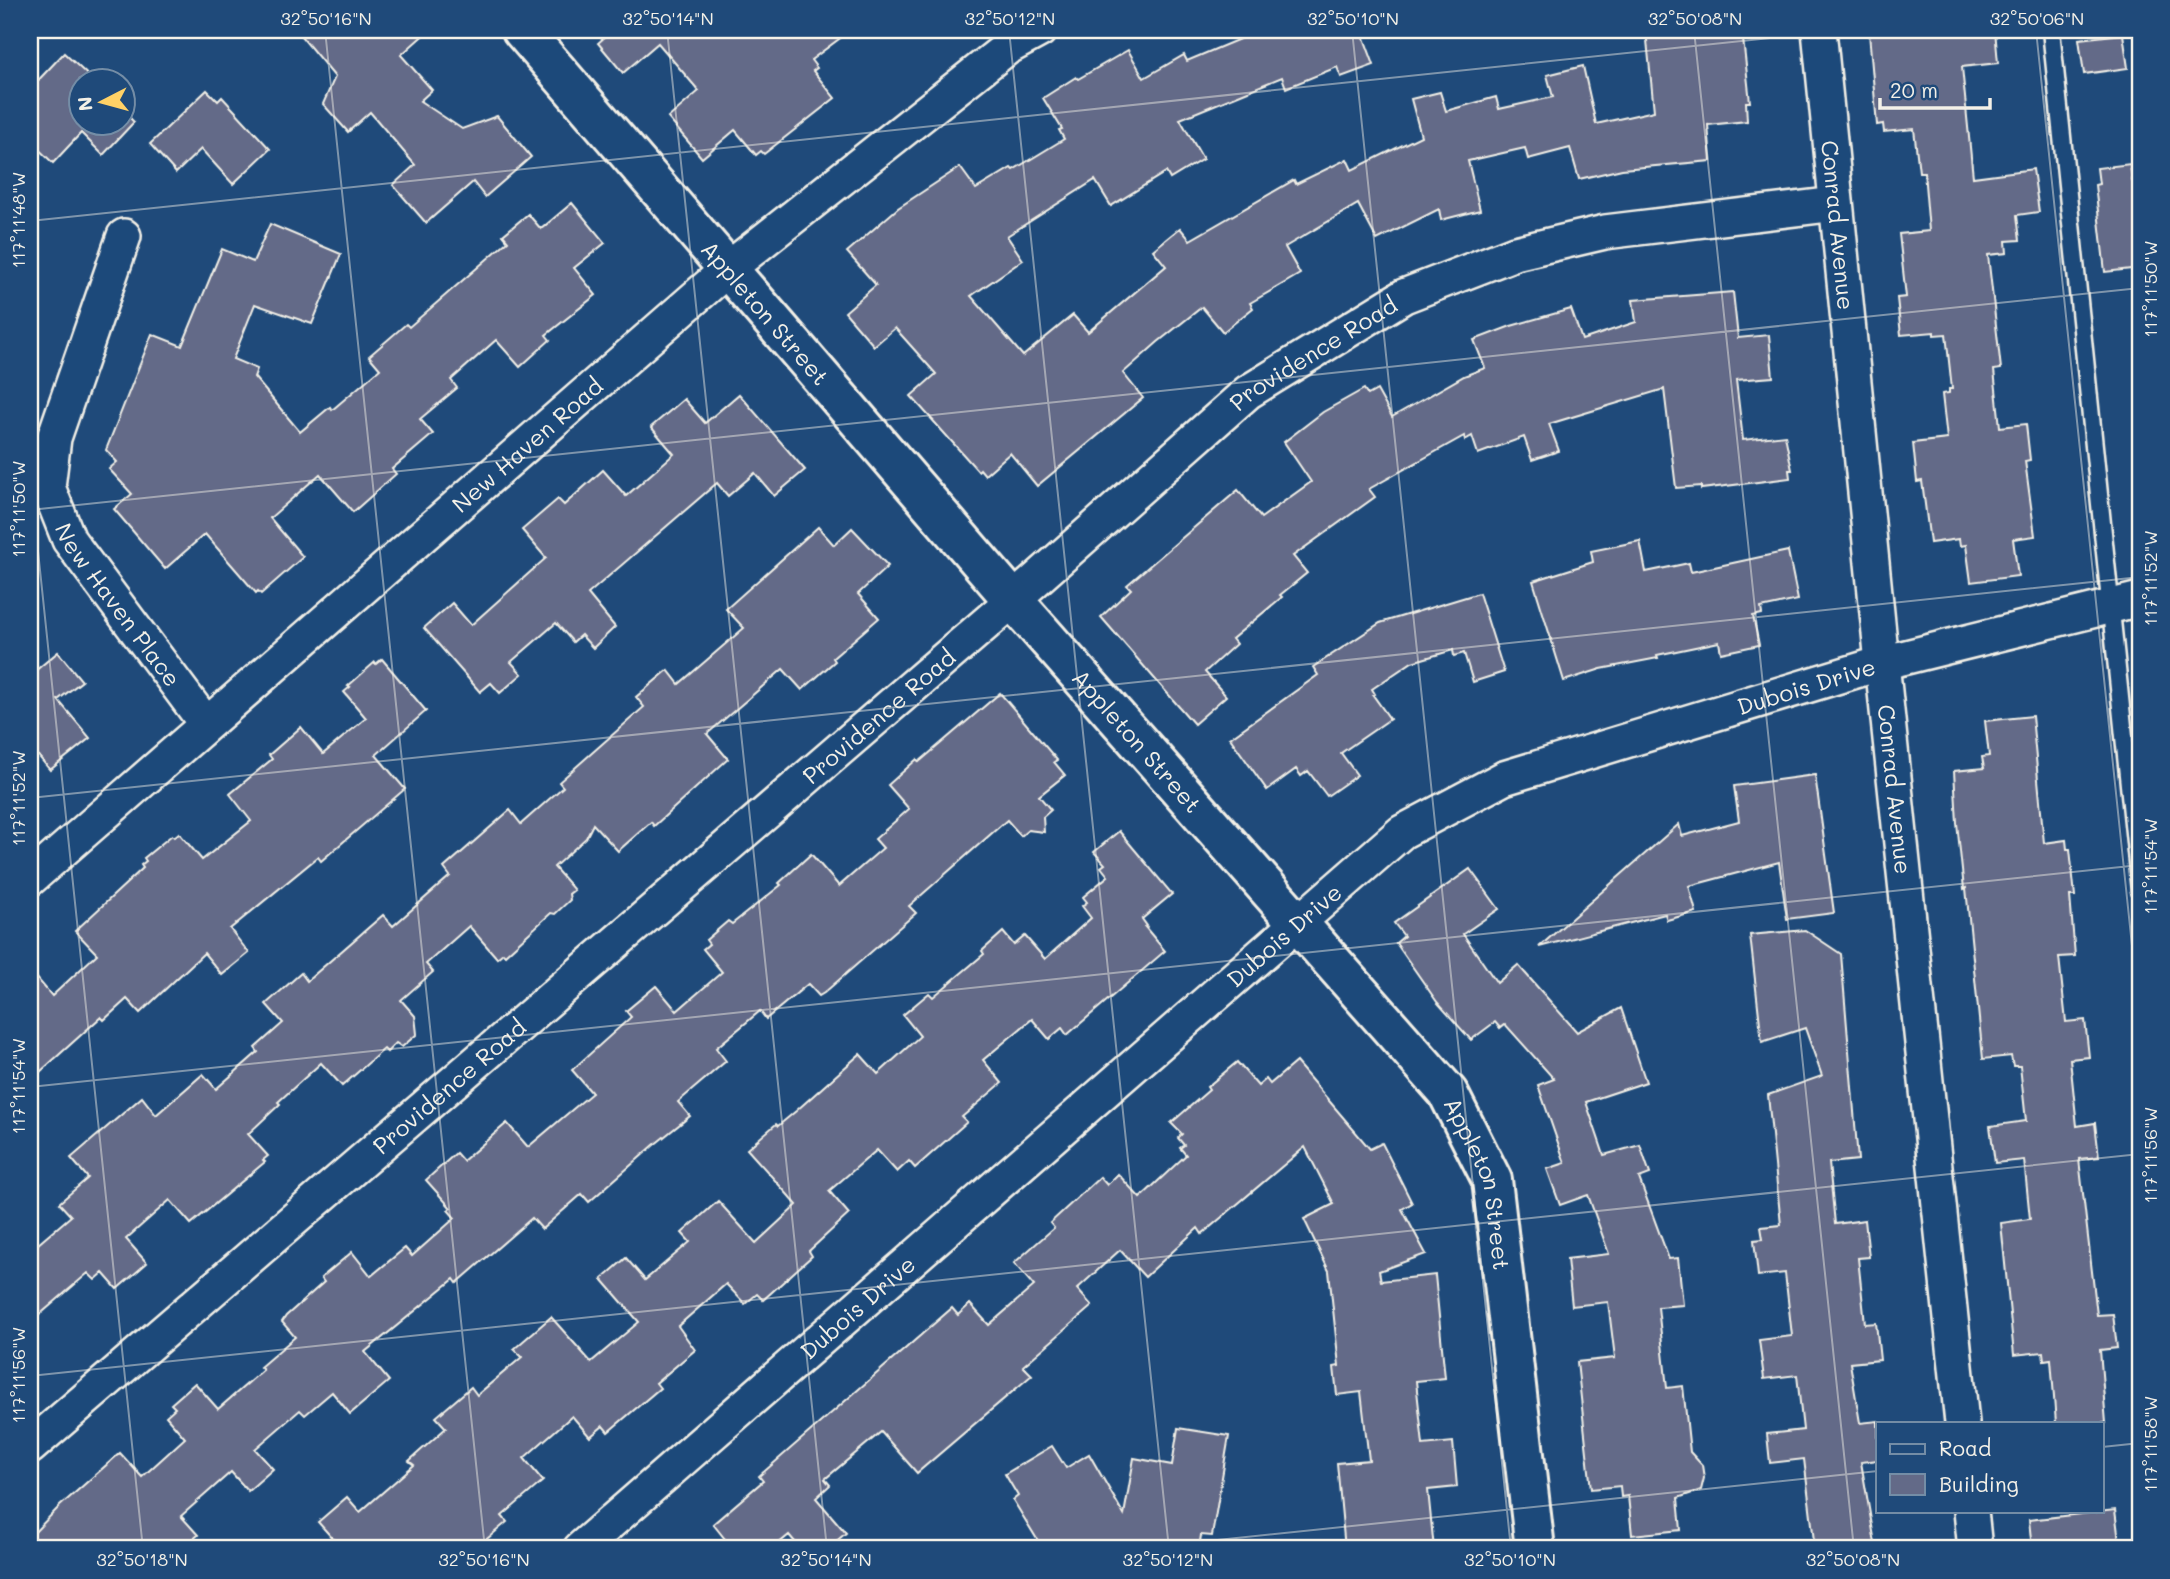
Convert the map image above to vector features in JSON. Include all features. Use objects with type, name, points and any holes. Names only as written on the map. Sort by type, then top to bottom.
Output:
[{"type":"street","name":"Appleton Street","points":[[522,30],[1013,600],[1448,1093],[1492,1180],[1535,1549]]},
{"type":"street","name":"New Haven Road","points":[[30,879],[729,268],[1007,48],[1040,30]]},
{"type":"street","name":"Conrad Avenue","points":[[1819,30],[1962,1422]]},
{"type":"street","name":"Providence Road","points":[[30,1447],[1013,600],[1248,392],[1404,296],[1515,253],[1605,232],[1836,204]]},
{"type":"street","name":"New Haven Place","points":[[124,236],[54,438],[48,487],[69,540],[206,724]]},
{"type":"street","name":"Dubois Drive","points":[[580,1549],[1402,832],[1504,778],[1882,663],[2126,603]]},
{"type":"street","points":[[1971,1512],[1975,1549]]},
{"type":"lane","points":[[2050,30],[2126,603],[2140,891]]},
{"type":"building","points":[[296,30],[429,30],[401,55],[432,90],[420,101],[462,129],[497,116],[531,157],[485,197],[473,182],[426,223],[393,185],[415,165],[370,112],[348,132],[323,104],[335,77]]},
{"type":"building","points":[[613,30],[851,30],[811,60],[817,68],[813,71],[835,98],[764,154],[761,151],[756,155],[735,130],[702,158],[668,118],[699,91],[658,43],[623,73],[598,43]]},
{"type":"building","points":[[1261,30],[1361,30],[1374,65],[1341,77],[1337,67],[1286,88],[1282,77],[1180,119],[1203,159],[1170,179],[1166,172],[1111,206],[1095,180],[1007,236],[1023,260],[971,296],[1023,356],[1073,315],[1088,332],[1166,266],[1153,250],[1180,228],[1190,240],[1294,180],[1296,184],[1347,159],[1352,170],[1421,136],[1411,99],[1440,92],[1446,111],[1496,97],[1499,109],[1553,97],[1547,75],[1583,66],[1596,124],[1654,111],[1646,30],[1742,30],[1750,102],[1746,102],[1747,121],[1708,125],[1711,161],[1622,169],[1579,179],[1570,148],[1528,159],[1525,148],[1468,161],[1480,210],[1441,220],[1439,209],[1377,240],[1358,204],[1285,247],[1300,274],[1250,303],[1253,308],[1223,332],[1202,307],[1158,342],[1123,373],[1143,398],[1037,486],[1010,453],[985,475],[980,469],[978,471],[911,396],[936,374],[895,328],[874,346],[845,312],[876,285],[847,252],[898,208],[960,167],[976,189],[1064,139],[1059,130],[1062,129],[1043,98],[1076,77],[1078,79],[1128,50],[1144,78],[1184,55],[1187,61]]},
{"type":"building","points":[[1878,30],[1995,30],[1998,63],[1962,67],[1973,177],[2033,169],[2039,212],[2017,215],[2020,240],[2006,241],[2007,253],[1988,255],[2001,369],[1994,370],[2000,427],[2026,424],[2030,460],[2025,461],[2035,536],[2013,539],[2018,576],[1971,582],[1966,545],[1960,546],[1959,539],[1930,543],[1922,481],[1917,482],[1913,443],[1947,439],[1942,394],[1949,393],[1949,389],[1952,389],[1946,334],[1934,335],[1934,332],[1901,335],[1897,298],[1906,297],[1899,234],[1929,231],[1924,172],[1919,172],[1914,129],[1884,132],[1883,124],[1877,125],[1869,33]]},
{"type":"building","points":[[2123,34],[2128,68],[2084,74],[2079,39]]},
{"type":"building","points":[[64,53],[78,66],[66,66],[66,136],[78,136],[53,163],[30,141],[30,89]]},
{"type":"building","points":[[207,90],[218,101],[222,97],[270,149],[233,184],[201,149],[176,173],[150,144]]},
{"type":"building","points":[[84,136],[121,136],[103,155]]},
{"type":"building","points":[[2130,164],[2132,181],[2138,180],[2140,268],[2105,272],[2095,185],[2099,184],[2097,168]]},
{"type":"building","points":[[572,203],[605,243],[574,268],[596,295],[546,335],[550,340],[520,367],[496,340],[451,380],[457,388],[420,419],[433,434],[392,469],[396,474],[353,512],[320,474],[270,518],[303,557],[261,594],[258,591],[256,593],[205,534],[165,569],[114,509],[132,494],[109,469],[117,462],[106,450],[152,334],[182,346],[222,249],[253,262],[270,224],[341,254],[312,324],[255,304],[233,359],[257,369],[254,377],[300,432],[330,407],[332,410],[380,369],[369,356],[406,324],[409,327],[508,241],[503,235],[528,214],[541,229]]},
{"type":"building","points":[[1733,292],[1738,338],[1769,335],[1773,377],[1736,380],[1743,440],[1785,435],[1792,470],[1789,470],[1790,478],[1701,489],[1701,486],[1676,488],[1664,389],[1549,424],[1559,451],[1532,460],[1524,437],[1478,454],[1472,436],[1465,440],[1464,436],[1369,489],[1375,497],[1293,556],[1307,573],[1232,639],[1236,644],[1205,672],[1226,696],[1194,724],[1101,617],[1131,589],[1127,585],[1238,490],[1261,518],[1311,482],[1284,442],[1323,412],[1364,389],[1368,395],[1377,390],[1392,417],[1464,376],[1485,368],[1474,340],[1511,326],[1571,309],[1582,340],[1636,322],[1633,300]]},
{"type":"building","points":[[739,394],[805,470],[774,496],[755,473],[728,496],[717,483],[588,594],[615,627],[593,648],[581,635],[573,642],[556,623],[511,662],[522,674],[500,693],[491,683],[480,692],[424,628],[452,603],[471,625],[546,558],[522,530],[558,499],[564,505],[603,470],[626,496],[674,454],[651,427],[684,399],[705,423]]},
{"type":"building","points":[[818,527],[834,545],[852,528],[888,566],[858,594],[879,618],[833,658],[835,661],[802,690],[783,669],[707,734],[728,759],[654,826],[651,822],[618,851],[593,824],[586,838],[554,867],[574,890],[569,894],[570,900],[555,914],[551,913],[505,955],[503,953],[497,958],[469,926],[426,964],[433,972],[401,1000],[415,1016],[417,1034],[402,1047],[396,1043],[387,1052],[384,1049],[342,1086],[321,1063],[248,1134],[268,1156],[263,1160],[265,1162],[191,1224],[170,1200],[126,1239],[147,1263],[117,1289],[103,1273],[95,1280],[88,1273],[30,1323],[30,1251],[71,1216],[59,1203],[88,1178],[71,1158],[142,1097],[156,1115],[203,1074],[216,1089],[258,1052],[255,1048],[283,1023],[266,1004],[301,973],[307,981],[383,915],[393,926],[450,876],[444,868],[510,810],[521,824],[563,787],[559,782],[644,707],[636,697],[668,670],[679,684],[744,628],[726,609]]},
{"type":"building","points":[[1640,541],[1646,572],[1689,563],[1691,572],[1788,551],[1798,600],[1761,608],[1762,614],[1753,616],[1759,645],[1721,653],[1719,642],[1601,669],[1564,681],[1533,581],[1593,562],[1591,551]]},
{"type":"building","points":[[1479,593],[1504,672],[1473,682],[1464,653],[1454,656],[1453,650],[1412,662],[1372,689],[1375,694],[1373,695],[1390,719],[1341,753],[1357,775],[1327,796],[1308,771],[1301,776],[1296,769],[1267,790],[1230,738],[1318,675],[1313,667],[1380,623]]},
{"type":"building","points":[[58,652],[82,681],[58,700],[90,738],[50,770],[30,746],[30,664],[35,671]]},
{"type":"building","points":[[382,659],[426,711],[376,755],[405,789],[321,861],[318,857],[230,929],[249,953],[222,975],[204,953],[140,1013],[127,999],[104,1020],[101,1017],[30,1081],[30,970],[52,996],[97,954],[75,931],[143,868],[141,865],[146,861],[144,858],[172,835],[174,837],[179,833],[202,860],[251,821],[230,794],[272,759],[269,755],[301,727],[323,754],[366,718],[344,692],[375,662],[376,664]]},
{"type":"building","points":[[1000,693],[1057,760],[1054,762],[1065,775],[1039,796],[1051,810],[1043,817],[1044,832],[1028,830],[1021,836],[1007,820],[909,906],[916,913],[824,993],[819,996],[808,984],[766,1019],[760,1011],[716,1048],[726,1061],[678,1102],[690,1116],[589,1202],[582,1194],[542,1229],[532,1218],[457,1283],[454,1279],[365,1352],[389,1381],[350,1414],[332,1392],[305,1415],[300,1410],[255,1449],[273,1469],[248,1491],[231,1472],[181,1516],[198,1535],[182,1549],[30,1549],[30,1537],[60,1506],[120,1453],[142,1477],[185,1438],[166,1416],[175,1408],[171,1404],[195,1383],[218,1409],[263,1370],[260,1367],[295,1337],[282,1322],[286,1316],[324,1282],[321,1278],[352,1252],[371,1276],[405,1248],[412,1256],[455,1218],[448,1210],[451,1208],[426,1180],[456,1153],[463,1161],[507,1123],[528,1147],[592,1093],[572,1070],[631,1017],[626,1011],[656,986],[677,1011],[722,972],[703,949],[709,944],[706,940],[728,921],[732,924],[781,885],[779,883],[811,854],[839,886],[883,848],[875,839],[909,809],[888,785]]},
{"type":"building","points":[[2032,716],[2044,843],[2066,840],[2067,849],[2070,849],[2075,896],[2070,896],[2075,956],[2059,957],[2066,1022],[2085,1020],[2089,1057],[2070,1059],[2077,1126],[2095,1123],[2099,1157],[2079,1159],[2097,1315],[2113,1314],[2117,1348],[2100,1350],[2106,1423],[2056,1422],[2051,1359],[2044,1360],[2043,1352],[2014,1355],[2001,1223],[2030,1219],[2024,1160],[1995,1163],[1990,1126],[2026,1121],[2020,1066],[2013,1066],[2011,1056],[1983,1059],[1957,823],[1954,771],[1984,768],[1982,757],[1989,756],[1985,721]]},
{"type":"building","points":[[1815,775],[1834,913],[1787,919],[1779,862],[1689,886],[1696,912],[1667,920],[1665,914],[1539,947],[1679,824],[1682,836],[1739,821],[1734,786]]},
{"type":"building","points":[[1119,831],[1172,894],[1142,919],[1147,926],[1145,927],[1165,951],[1067,1035],[1062,1028],[1049,1039],[1032,1019],[983,1060],[1002,1083],[962,1117],[967,1122],[915,1168],[909,1161],[897,1172],[877,1150],[829,1191],[849,1214],[809,1251],[812,1256],[763,1300],[757,1294],[745,1304],[726,1284],[678,1326],[695,1350],[656,1383],[660,1388],[608,1432],[603,1426],[590,1437],[572,1416],[524,1458],[543,1481],[502,1516],[507,1522],[475,1549],[342,1549],[318,1522],[347,1497],[360,1512],[414,1465],[409,1461],[446,1428],[436,1417],[471,1387],[477,1395],[522,1357],[514,1349],[551,1317],[591,1362],[639,1322],[602,1279],[626,1258],[645,1280],[690,1242],[682,1233],[718,1201],[756,1243],[797,1205],[747,1149],[796,1111],[860,1054],[878,1074],[920,1036],[903,1015],[929,993],[933,997],[984,954],[982,951],[1003,932],[1014,945],[1025,936],[1045,959],[1091,918],[1082,906],[1087,902],[1083,897],[1108,876],[1101,867],[1105,864],[1094,852]]},
{"type":"building","points":[[1470,869],[1499,909],[1463,934],[1497,983],[1518,965],[1577,1032],[1621,1008],[1646,1082],[1586,1102],[1604,1155],[1640,1145],[1650,1174],[1639,1178],[1669,1259],[1678,1258],[1683,1305],[1658,1307],[1667,1388],[1683,1386],[1690,1452],[1702,1465],[1704,1478],[1701,1490],[1678,1498],[1681,1530],[1632,1535],[1628,1496],[1621,1497],[1620,1486],[1591,1489],[1577,1362],[1615,1358],[1608,1302],[1572,1306],[1567,1259],[1609,1254],[1588,1195],[1560,1205],[1547,1169],[1565,1163],[1538,1085],[1554,1079],[1505,1024],[1500,1028],[1495,1022],[1471,1040],[1437,1002],[1396,943],[1404,936],[1394,923]]},
{"type":"building","points":[[1805,930],[1841,954],[1858,1160],[1829,1163],[1835,1224],[1865,1220],[1869,1257],[1858,1258],[1865,1324],[1876,1323],[1880,1360],[1850,1363],[1860,1423],[1878,1421],[1876,1460],[1861,1462],[1876,1549],[1815,1549],[1804,1459],[1770,1463],[1767,1434],[1803,1430],[1797,1375],[1764,1379],[1759,1340],[1792,1336],[1785,1273],[1758,1276],[1754,1240],[1763,1239],[1761,1227],[1781,1225],[1768,1095],[1822,1076],[1805,1028],[1762,1042],[1750,935]]},
{"type":"building","points":[[1237,1062],[1258,1086],[1266,1079],[1270,1084],[1296,1062],[1370,1149],[1382,1143],[1412,1203],[1402,1209],[1426,1254],[1379,1271],[1381,1281],[1435,1275],[1445,1378],[1416,1381],[1423,1445],[1453,1442],[1457,1487],[1428,1490],[1434,1549],[1345,1549],[1337,1463],[1369,1460],[1361,1392],[1337,1395],[1334,1367],[1339,1366],[1329,1271],[1304,1219],[1334,1204],[1305,1147],[1202,1234],[1198,1228],[1145,1277],[1120,1250],[1077,1289],[1092,1306],[1023,1366],[1032,1375],[917,1473],[881,1432],[825,1479],[830,1485],[816,1498],[846,1533],[827,1549],[801,1549],[789,1535],[772,1549],[733,1549],[713,1524],[763,1481],[759,1476],[952,1308],[958,1315],[970,1304],[989,1325],[1034,1286],[1014,1263],[1054,1228],[1050,1223],[1100,1177],[1107,1185],[1118,1174],[1140,1198],[1186,1155],[1180,1148],[1184,1145],[1178,1138],[1182,1134],[1171,1123]]},
{"type":"building","points":[[1178,1428],[1229,1436],[1212,1536],[1201,1535],[1199,1549],[1043,1549],[1013,1500],[1018,1496],[1005,1474],[1052,1446],[1066,1468],[1089,1454],[1124,1515],[1134,1458],[1172,1465]]},
{"type":"building","points":[[2115,1510],[2120,1549],[2032,1549],[2029,1520]]}]
